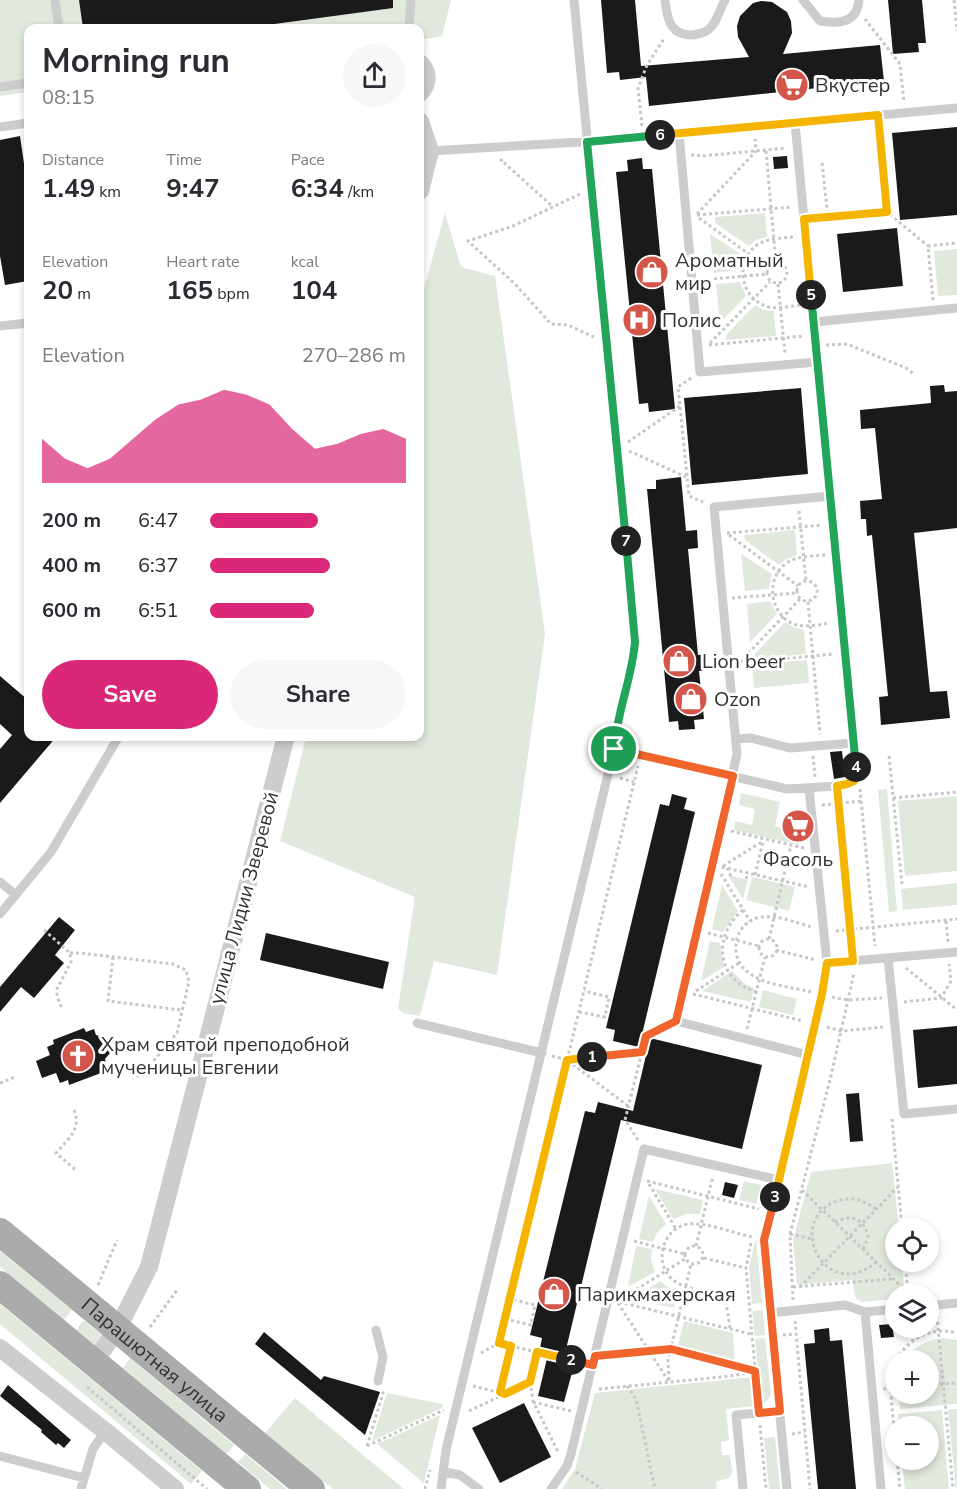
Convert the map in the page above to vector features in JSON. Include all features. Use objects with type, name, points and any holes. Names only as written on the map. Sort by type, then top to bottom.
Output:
[{"type":"main road","name":"Парашютная улица","points":[[0,1232],[311,1489]]},
{"type":"main road","name":"Парашютная улица","points":[[0,1285],[87,1372],[247,1489]]},
{"type":"street","points":[[424,68],[427,78],[424,88]]},
{"type":"street","points":[[424,133],[430,151],[424,175]]},
{"type":"street","name":"улица Лидии Зверевой","points":[[87,1372],[117,1330],[149,1267],[285,741]]},
{"type":"street","points":[[0,1348],[175,1489]]},
{"type":"lane","points":[[55,0],[58,24]]},
{"type":"lane","points":[[408,24],[411,0]]},
{"type":"lane","points":[[441,1489],[445,1472],[446,1450],[545,1054],[614,749],[616,727],[634,655],[634,630],[574,0]]},
{"type":"lane","points":[[665,0],[671,27],[680,34],[693,36],[708,30],[716,20],[725,0]]},
{"type":"lane","points":[[803,0],[820,21],[835,23],[848,20],[859,5]]},
{"type":"lane","points":[[0,87],[24,84]]},
{"type":"lane","points":[[430,151],[587,142],[957,108]]},
{"type":"lane","points":[[614,749],[787,789],[837,786],[854,781],[856,773],[795,123]]},
{"type":"lane","points":[[0,127],[24,124]]},
{"type":"lane","points":[[679,133],[700,372],[817,362]]},
{"type":"lane","points":[[813,322],[957,308]]},
{"type":"lane","points":[[0,326],[24,323]]},
{"type":"lane","points":[[808,1055],[676,1021],[697,931],[717,865],[721,829],[737,754],[734,664],[723,599],[714,507],[830,496]]},
{"type":"lane","points":[[737,739],[751,738],[790,748],[853,742]]},
{"type":"lane","points":[[0,914],[51,852],[116,741]]},
{"type":"lane","points":[[787,1489],[764,1240],[822,994],[827,963],[811,806],[812,788]]},
{"type":"lane","points":[[0,882],[16,895]]},
{"type":"lane","points":[[827,963],[953,952]]},
{"type":"lane","points":[[891,958],[904,1114],[957,1109]]},
{"type":"lane","points":[[417,1023],[545,1054]]},
{"type":"lane","points":[[551,1489],[567,1466],[623,1238],[642,1180],[644,1149],[778,1180]]},
{"type":"lane","points":[[939,1304],[957,1303]]},
{"type":"lane","points":[[770,1313],[845,1305],[865,1312],[885,1310]]},
{"type":"lane","points":[[865,1312],[881,1489]]},
{"type":"lane","points":[[376,1330],[383,1358],[382,1382]]},
{"type":"lane","points":[[742,1489],[736,1415],[780,1411]]},
{"type":"lane","points":[[81,1489],[93,1449],[105,1431]]},
{"type":"lane","points":[[0,1456],[84,1478]]},
{"type":"lane","points":[[445,1472],[460,1475],[479,1489]]},
{"type":"path","points":[[954,0],[957,31]]},
{"type":"path","points":[[859,5],[900,64],[905,113]]},
{"type":"path","points":[[643,136],[638,88],[647,66],[671,27]]},
{"type":"path","points":[[878,115],[887,212]]},
{"type":"path","points":[[695,216],[756,151],[754,126]]},
{"type":"path","points":[[680,154],[702,156],[798,147]]},
{"type":"path","points":[[766,150],[776,263]]},
{"type":"path","points":[[512,159],[501,160],[552,206]]},
{"type":"path","points":[[822,163],[828,217]]},
{"type":"path","points":[[579,184],[580,194],[513,226],[468,241],[515,284],[551,324],[568,325],[594,337],[593,325]]},
{"type":"path","points":[[695,216],[803,206]]},
{"type":"path","points":[[804,219],[887,212],[928,246],[934,311]]},
{"type":"path","points":[[695,216],[768,268]]},
{"type":"path","points":[[806,236],[763,242],[749,253],[742,267],[747,291],[760,304],[770,307],[812,304]]},
{"type":"path","points":[[928,246],[957,243]]},
{"type":"path","points":[[776,263],[782,264],[787,272],[786,278],[778,284],[770,282],[766,274],[768,268],[776,263]]},
{"type":"path","points":[[692,281],[766,274]]},
{"type":"path","points":[[770,282],[709,345],[815,335]]},
{"type":"path","points":[[778,284],[786,364]]},
{"type":"path","points":[[825,345],[847,344],[906,368],[915,374]]},
{"type":"path","points":[[700,372],[678,387],[687,477],[689,496],[714,507]]},
{"type":"path","points":[[627,443],[680,406]]},
{"type":"path","points":[[628,451],[687,477]]},
{"type":"path","points":[[798,499],[806,581]]},
{"type":"path","points":[[798,586],[726,533],[833,524]]},
{"type":"path","points":[[836,554],[803,557],[789,562],[778,571],[774,578],[772,595],[777,609],[783,616],[798,625],[810,626],[842,622]]},
{"type":"path","points":[[806,581],[814,584],[817,590],[814,599],[808,602],[800,599],[796,593],[798,586],[806,581]]},
{"type":"path","points":[[723,599],[796,593]]},
{"type":"path","points":[[734,664],[800,599]]},
{"type":"path","points":[[808,602],[813,656],[816,746],[812,788]]},
{"type":"path","points":[[734,664],[845,653]]},
{"type":"path","points":[[889,756],[902,884]]},
{"type":"path","points":[[499,1343],[638,765]]},
{"type":"path","points":[[617,777],[634,782]]},
{"type":"path","points":[[854,781],[861,790],[876,959]]},
{"type":"path","points":[[794,1302],[790,1234],[854,974],[837,786]]},
{"type":"path","points":[[893,798],[957,792]]},
{"type":"path","points":[[811,806],[862,801]]},
{"type":"path","points":[[721,829],[815,850]]},
{"type":"path","points":[[717,865],[763,840]]},
{"type":"path","points":[[754,875],[763,840]]},
{"type":"path","points":[[770,939],[792,845]]},
{"type":"path","points":[[717,865],[819,890]]},
{"type":"path","points":[[717,865],[750,921]]},
{"type":"path","points":[[727,868],[731,876]]},
{"type":"path","points":[[746,879],[748,873]]},
{"type":"path","points":[[743,910],[730,922],[724,938],[723,955],[728,970],[738,984],[757,992]]},
{"type":"path","points":[[811,992],[750,975],[739,963],[735,948],[743,927],[757,918],[775,918],[833,932],[957,920]]},
{"type":"path","points":[[941,998],[951,981],[953,952],[946,921]]},
{"type":"path","points":[[44,930],[70,953],[173,964],[186,970],[189,981],[177,1033],[145,1071],[136,1077]]},
{"type":"path","points":[[697,931],[759,946]]},
{"type":"path","points":[[770,939],[764,940],[759,946],[759,952],[765,957],[771,957],[777,950]]},
{"type":"path","points":[[770,939],[776,945],[777,950]]},
{"type":"path","points":[[777,950],[827,963]]},
{"type":"path","points":[[62,1010],[57,988],[71,962],[70,953]]},
{"type":"path","points":[[113,957],[108,1001],[181,1010]]},
{"type":"path","points":[[745,1040],[765,957]]},
{"type":"path","points":[[891,958],[957,1010]]},
{"type":"path","points":[[739,963],[692,994],[804,1022]]},
{"type":"path","points":[[579,1012],[605,1017],[609,997],[584,991]]},
{"type":"path","points":[[832,997],[848,1000],[941,998]]},
{"type":"path","points":[[644,1149],[625,1120],[628,1106],[646,1036],[676,1021]]},
{"type":"path","points":[[825,1027],[841,1031],[895,1026]]},
{"type":"path","points":[[545,1054],[567,1060],[642,1052]]},
{"type":"path","points":[[567,1060],[628,1106]]},
{"type":"path","points":[[0,1083],[15,1077]]},
{"type":"path","points":[[74,1110],[78,1119],[75,1129],[56,1154],[77,1171]]},
{"type":"path","points":[[901,1218],[892,1118],[904,1114]]},
{"type":"path","points":[[696,1246],[716,1166]]},
{"type":"path","points":[[757,1218],[766,1178]]},
{"type":"path","points":[[642,1180],[759,1209]]},
{"type":"path","points":[[642,1180],[676,1229]]},
{"type":"path","points":[[800,1287],[898,1187]]},
{"type":"path","points":[[801,1190],[898,1284]]},
{"type":"path","points":[[876,1209],[867,1203],[849,1198],[830,1204],[822,1210],[813,1226],[812,1239],[817,1256],[831,1269],[848,1274],[869,1269],[876,1262]]},
{"type":"path","points":[[835,1222],[857,1218],[863,1223],[868,1237],[863,1250]]},
{"type":"path","points":[[730,1328],[725,1295],[686,1286],[671,1278],[663,1263],[663,1248],[670,1234],[684,1225],[701,1225],[752,1237]]},
{"type":"path","points":[[754,1228],[746,1268],[766,1489]]},
{"type":"path","points":[[790,1234],[812,1239]]},
{"type":"path","points":[[623,1238],[685,1254]]},
{"type":"path","points":[[97,1288],[117,1240]]},
{"type":"path","points":[[696,1246],[701,1249],[703,1258],[697,1264],[691,1264],[685,1254],[690,1247],[696,1246]]},
{"type":"path","points":[[703,1258],[746,1268]]},
{"type":"path","points":[[617,1301],[686,1259]]},
{"type":"path","points":[[669,1382],[668,1361],[691,1264]]},
{"type":"path","points":[[793,1287],[893,1279]]},
{"type":"path","points":[[147,1331],[177,1290]]},
{"type":"path","points":[[505,1319],[531,1325],[535,1305],[510,1299]]},
{"type":"path","points":[[617,1301],[758,1337]]},
{"type":"path","points":[[617,1301],[669,1382]]},
{"type":"path","points":[[795,1320],[810,1489]]},
{"type":"path","points":[[939,1331],[957,1333]]},
{"type":"path","points":[[782,1335],[796,1334]]},
{"type":"path","points":[[903,1350],[917,1338]]},
{"type":"path","points":[[939,1338],[953,1489]]},
{"type":"path","points":[[479,1363],[481,1352],[499,1343],[594,1361],[671,1349],[755,1371]]},
{"type":"path","points":[[500,1392],[511,1346]]},
{"type":"path","points":[[537,1352],[530,1382],[533,1401],[567,1466],[602,1489]]},
{"type":"path","points":[[587,1390],[731,1376],[755,1371]]},
{"type":"path","points":[[87,1372],[207,1489]]},
{"type":"path","points":[[382,1382],[367,1446],[444,1410]]},
{"type":"path","points":[[469,1403],[467,1412],[530,1382]]},
{"type":"path","points":[[939,1384],[957,1383]]},
{"type":"path","points":[[471,1395],[473,1386],[505,1394]]},
{"type":"path","points":[[627,1386],[636,1399],[655,1489]]},
{"type":"path","points":[[533,1401],[581,1413]]},
{"type":"path","points":[[441,1421],[445,1404]]},
{"type":"path","points":[[792,1434],[805,1432]]},
{"type":"path","points":[[761,1437],[768,1436]]},
{"type":"path","points":[[425,1489],[430,1466]]},
{"type":"path","points":[[898,1470],[900,1489]]},
{"type":"shaded area","points":[[0,0],[451,0],[442,36],[424,39],[424,24],[24,24],[24,93],[0,96]]},
{"type":"shaded area","points":[[445,213],[461,267],[495,276],[545,634],[497,975],[434,961],[420,1016],[403,1013],[398,1009],[415,897],[280,841],[305,741],[424,741],[424,289]]},
{"type":"shaded area","points":[[765,213],[767,237],[756,240],[749,246],[715,223],[715,217]]},
{"type":"shaded area","points":[[710,234],[742,255],[738,270],[714,273]]},
{"type":"shaded area","points":[[957,249],[957,295],[938,296],[934,251]]},
{"type":"shaded area","points":[[740,282],[746,296],[720,323],[716,284]]},
{"type":"shaded area","points":[[755,305],[764,310],[774,311],[776,336],[727,340],[726,335]]},
{"type":"shaded area","points":[[795,530],[797,555],[779,565],[745,540],[744,535]]},
{"type":"shaded area","points":[[741,554],[772,574],[769,589],[745,591]]},
{"type":"shaded area","points":[[770,601],[777,614],[750,642],[747,604]]},
{"type":"shaded area","points":[[785,622],[804,630],[806,654],[755,659],[755,654]]},
{"type":"shaded area","points":[[807,660],[809,683],[754,688],[752,665]]},
{"type":"shaded area","points":[[887,789],[897,911],[889,912],[878,790]]},
{"type":"shaded area","points":[[741,793],[780,802],[775,826],[797,833],[799,845],[734,830],[735,821],[752,825],[755,809],[739,805]]},
{"type":"shaded area","points":[[957,796],[957,871],[905,876],[898,801]]},
{"type":"shaded area","points":[[728,875],[748,880],[743,899]]},
{"type":"shaded area","points":[[752,877],[795,887],[789,911],[746,900]]},
{"type":"shaded area","points":[[957,883],[957,905],[903,910],[901,889]]},
{"type":"shaded area","points":[[722,885],[738,911],[723,932],[712,929]]},
{"type":"shaded area","points":[[710,941],[720,943],[724,967],[701,981]]},
{"type":"shaded area","points":[[732,971],[745,984],[754,988],[751,1002],[702,991]]},
{"type":"shaded area","points":[[763,990],[797,999],[793,1015],[759,1007]]},
{"type":"shaded area","points":[[892,1163],[898,1218],[885,1218],[885,1272],[903,1272],[904,1284],[885,1284],[885,1300],[862,1302],[856,1299],[852,1280],[797,1285],[793,1240],[811,1172]]},
{"type":"shaded area","points":[[744,1181],[761,1185],[756,1204],[739,1200]]},
{"type":"shaded area","points":[[655,1189],[703,1200],[700,1214],[687,1214],[673,1219]]},
{"type":"shaded area","points":[[649,1196],[666,1224],[657,1233],[653,1242],[639,1239]]},
{"type":"shaded area","points":[[756,1237],[762,1303],[752,1304],[749,1268]]},
{"type":"shaded area","points":[[636,1246],[652,1249],[651,1260],[655,1272],[628,1287]]},
{"type":"shaded area","points":[[0,1251],[72,1310],[64,1320],[0,1267]]},
{"type":"shaded area","points":[[660,1281],[677,1294],[674,1308],[632,1299]]},
{"type":"shaded area","points":[[0,1304],[202,1471],[191,1484],[0,1324]]},
{"type":"shaded area","points":[[763,1310],[765,1335],[755,1336],[752,1311]]},
{"type":"shaded area","points":[[83,1320],[103,1336],[96,1346],[77,1330]]},
{"type":"shaded area","points":[[684,1321],[733,1333],[735,1363],[677,1348]]},
{"type":"shaded area","points":[[765,1338],[771,1394],[768,1400],[761,1405],[755,1339]]},
{"type":"shaded area","points":[[943,1338],[957,1340],[957,1404],[900,1409],[900,1404],[939,1404],[939,1350],[914,1350],[931,1340]]},
{"type":"shaded area","points":[[130,1358],[234,1445],[227,1454],[123,1368]]},
{"type":"shaded area","points":[[752,1377],[755,1406],[726,1409],[729,1440],[721,1442],[722,1455],[730,1455],[732,1472],[729,1478],[716,1482],[717,1489],[562,1489],[575,1469],[595,1393]]},
{"type":"shaded area","points":[[387,1393],[443,1404],[442,1408],[372,1441]]},
{"type":"shaded area","points":[[295,1398],[404,1489],[333,1489],[265,1433]]},
{"type":"shaded area","points":[[957,1409],[957,1489],[956,1489],[948,1410]]},
{"type":"shaded area","points":[[942,1410],[949,1489],[905,1489],[903,1470],[939,1470],[939,1416],[898,1416],[898,1414]]},
{"type":"shaded area","points":[[440,1415],[424,1483],[377,1444]]},
{"type":"shaded area","points":[[775,1437],[780,1489],[769,1489],[764,1438]]},
{"type":"shaded area","points":[[245,1454],[287,1489],[270,1489],[238,1462]]},
{"type":"building","points":[[79,0],[393,0],[393,8],[275,24],[82,24]]},
{"type":"building","points":[[601,0],[635,0],[641,66],[749,57],[738,37],[737,26],[740,16],[753,3],[761,1],[772,2],[787,12],[791,21],[792,33],[783,54],[880,45],[884,81],[649,106],[646,77],[620,80],[619,72],[607,73]]},
{"type":"building","points":[[888,0],[922,0],[926,43],[918,43],[919,52],[893,54]]},
{"type":"building","points":[[957,127],[957,215],[900,220],[892,133]]},
{"type":"building","points":[[20,136],[24,164],[24,282],[5,285],[0,256],[0,140]]},
{"type":"building","points":[[787,156],[788,168],[774,169],[773,157]]},
{"type":"building","points":[[642,158],[643,169],[652,169],[675,409],[649,412],[648,403],[639,404],[616,172],[628,171],[627,160]]},
{"type":"building","points":[[897,228],[903,286],[843,292],[837,234]]},
{"type":"building","points":[[944,385],[945,392],[957,391],[957,528],[914,533],[930,692],[947,691],[950,718],[881,725],[879,697],[888,696],[872,535],[867,536],[866,519],[861,519],[860,501],[882,499],[875,428],[861,429],[860,410],[931,403],[930,386]]},
{"type":"building","points":[[801,388],[808,474],[692,485],[684,398]]},
{"type":"building","points":[[681,477],[686,531],[697,530],[698,548],[688,549],[698,655],[707,654],[709,670],[699,671],[704,719],[694,720],[695,729],[679,730],[678,721],[669,722],[647,489],[656,489],[656,480]]},
{"type":"building","points":[[0,676],[24,697],[24,741],[53,741],[0,803],[0,749],[12,735],[0,724]]},
{"type":"building","points":[[842,751],[845,777],[834,779],[830,752]]},
{"type":"building","points":[[672,794],[687,798],[684,809],[695,812],[639,1047],[613,1041],[615,1030],[606,1028],[660,804],[669,806]]},
{"type":"building","points":[[789,816],[801,819],[798,831],[786,828]]},
{"type":"building","points":[[59,917],[75,930],[55,955],[64,963],[34,998],[21,987],[0,1012],[0,987]]},
{"type":"building","points":[[266,933],[389,962],[383,989],[260,960]]},
{"type":"building","points":[[957,1026],[957,1084],[918,1088],[913,1030]]},
{"type":"building","name":"Храм святой преподобной мученицы Евгении","points":[[84,1028],[86,1032],[94,1029],[96,1035],[106,1038],[109,1042],[110,1053],[105,1059],[107,1065],[100,1068],[101,1073],[69,1085],[68,1080],[60,1083],[56,1073],[42,1078],[36,1061],[50,1055],[47,1047],[54,1044],[53,1040]]},
{"type":"building","points":[[650,1038],[762,1065],[742,1149],[621,1120],[562,1366],[573,1369],[564,1402],[538,1396],[549,1350],[540,1348],[542,1338],[530,1335],[585,1111],[595,1113],[598,1102],[633,1111]]},
{"type":"building","points":[[859,1093],[863,1141],[850,1142],[846,1094]]},
{"type":"building","points":[[725,1182],[738,1185],[734,1198],[722,1195]]},
{"type":"building","points":[[879,1325],[885,1325],[885,1338],[881,1338]]},
{"type":"building","points":[[829,1328],[830,1341],[842,1340],[856,1489],[818,1489],[804,1344],[815,1343],[814,1330]]},
{"type":"building","points":[[264,1332],[321,1380],[324,1376],[380,1392],[365,1435],[255,1344]]},
{"type":"building","points":[[8,1385],[71,1440],[64,1448],[58,1443],[56,1445],[41,1432],[42,1430],[0,1396]]},
{"type":"building","points":[[524,1403],[551,1457],[500,1483],[472,1428]]},
{"type":"place","name":"Вкустер","points":[[792,85]]},
{"type":"place","name":"Ароматный мир","points":[[652,272]]},
{"type":"place","name":"Полис","points":[[639,320]]},
{"type":"place","name":"Lion beer","points":[[679,661]]},
{"type":"place","name":"Ozon","points":[[691,699]]},
{"type":"place","name":"Фасоль","points":[[798,826]]},
{"type":"place","name":"Храм святой преподобной мученицы Евгении","points":[[78,1056]]},
{"type":"place","name":"Парикмахерская","points":[[554,1294]]},
{"type":"route","points":[[878,115],[887,212],[804,219],[856,773],[854,781],[837,786],[853,961],[827,963],[822,994],[764,1240],[780,1411],[759,1413],[755,1371],[671,1349],[595,1356],[593,1365],[537,1352],[530,1382],[505,1394],[500,1392],[511,1346],[499,1343],[567,1060],[642,1052],[646,1036],[676,1021],[733,776],[614,749],[616,727],[634,655],[635,642],[587,142],[878,115]]}]
